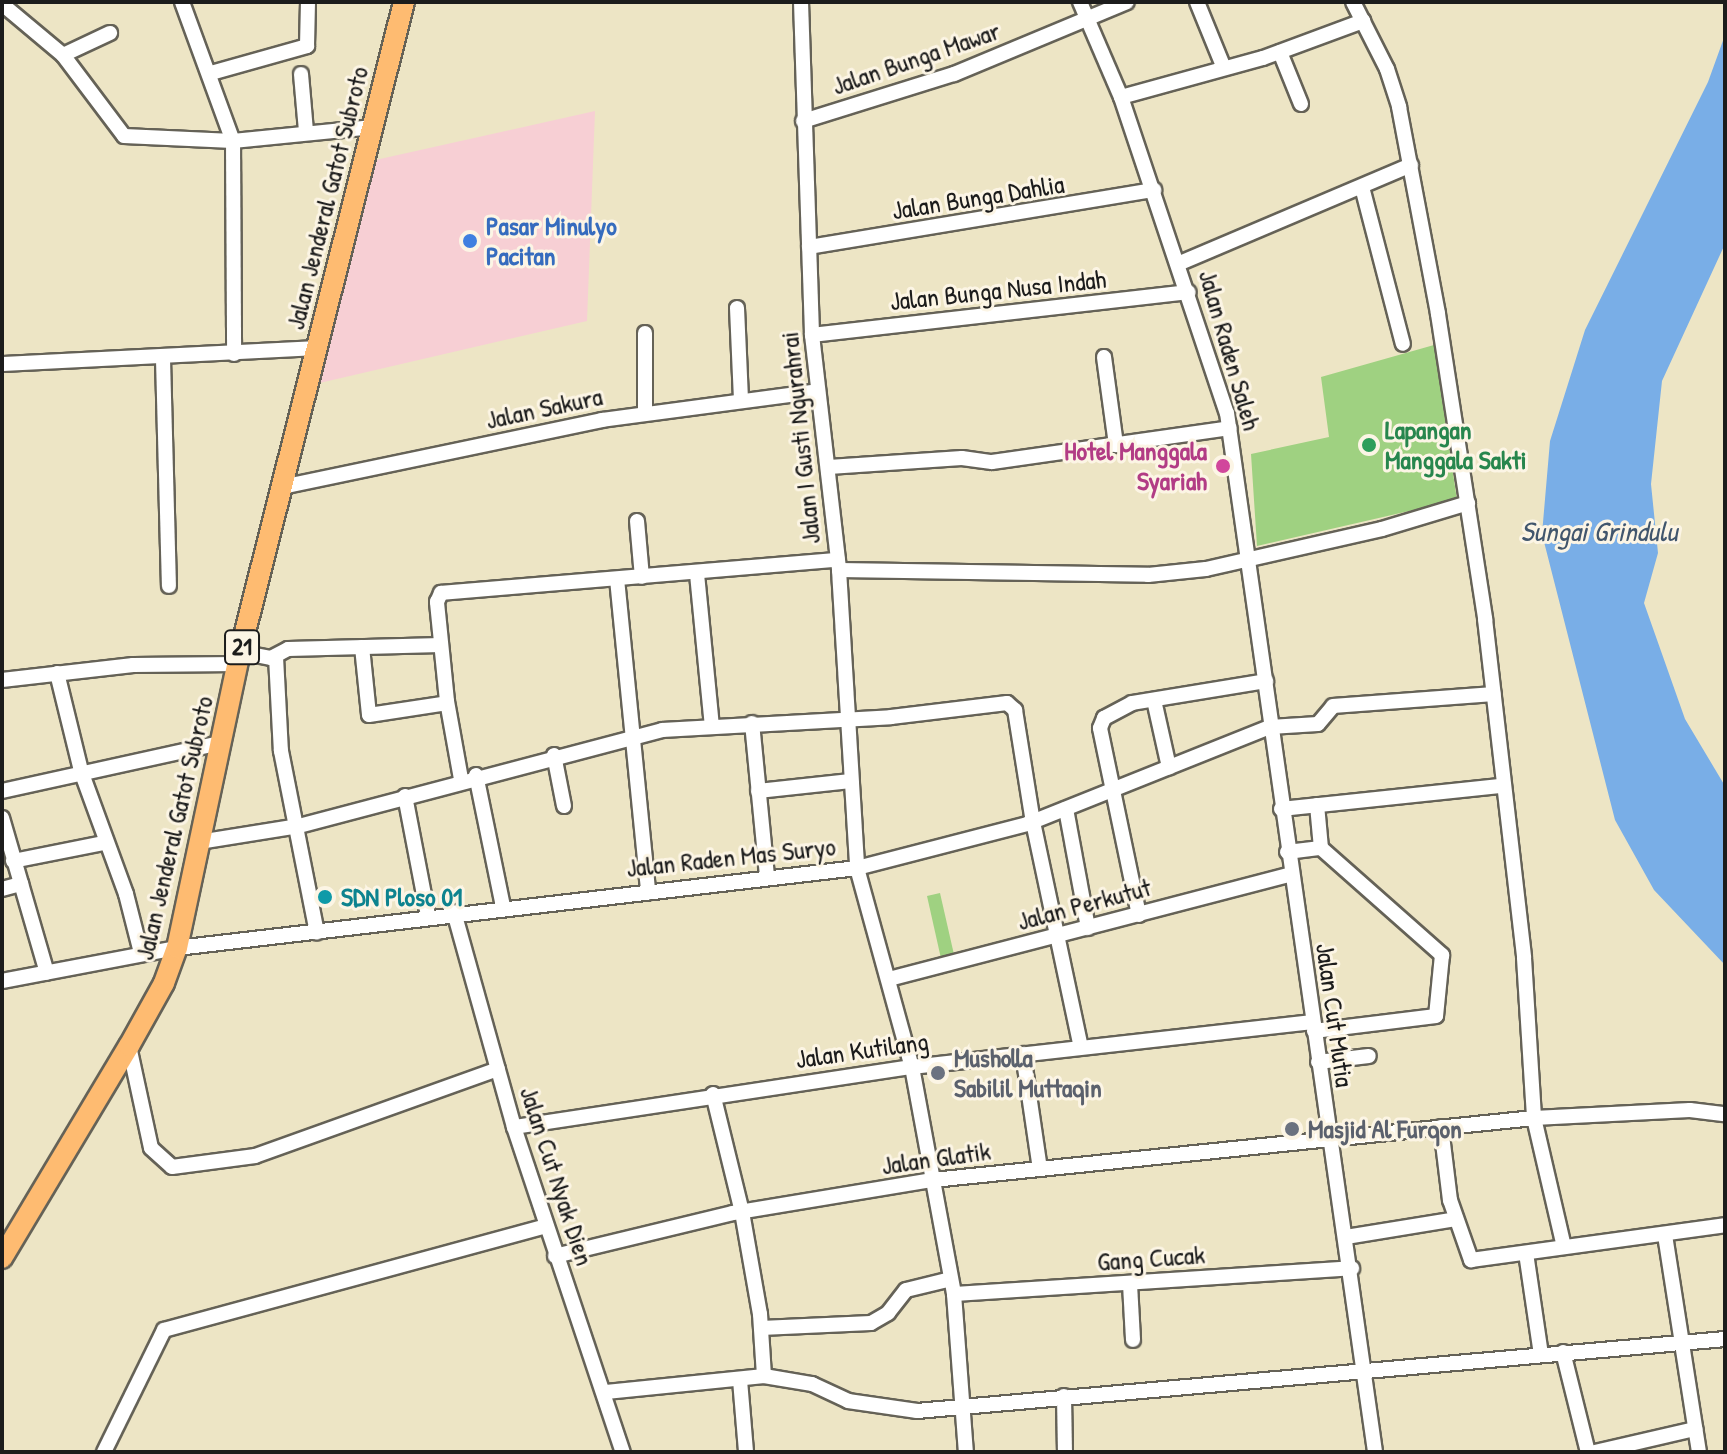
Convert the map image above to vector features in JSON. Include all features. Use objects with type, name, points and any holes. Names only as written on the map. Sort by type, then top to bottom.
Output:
[{"type":"highway","name":"Jalan Jenderal Gatot Subroto","points":[[2,1258],[129,1046],[164,983],[177,948],[199,842],[206,745],[282,487],[404,2]]},
{"type":"street","points":[[182,2],[211,73],[233,141],[234,354]]},
{"type":"street","points":[[211,73],[307,46],[308,2]]},
{"type":"street","name":"Jalan I Gusti Ngurahrai","points":[[801,2],[812,335],[838,565],[857,868],[912,1067],[952,1287],[966,1405],[966,1452]]},
{"type":"street","name":"Jalan Raden Saleh","points":[[1080,2],[1121,97],[1180,263],[1230,428],[1270,727]]},
{"type":"street","name":"Jalan Bunga Mawar","points":[[803,121],[954,74],[1127,2]]},
{"type":"street","points":[[1197,2],[1224,68]]},
{"type":"street","points":[[1353,2],[1387,69],[1411,165],[1468,503],[1494,694],[1500,786],[1524,958],[1534,1118],[1564,1247]]},
{"type":"street","points":[[2,4],[63,55],[124,136],[233,141],[306,131],[373,127]]},
{"type":"street","points":[[1121,97],[1280,52],[1363,21]]},
{"type":"street","points":[[63,55],[110,33]]},
{"type":"street","points":[[1280,52],[1301,104]]},
{"type":"street","points":[[301,74],[306,131]]},
{"type":"street","points":[[1180,263],[1411,165]]},
{"type":"street","points":[[1362,187],[1403,344]]},
{"type":"street","name":"Jalan Bunga Dahlia","points":[[809,247],[977,224],[1154,190]]},
{"type":"street","name":"Jalan Bunga Nusa Indah","points":[[812,335],[1189,292]]},
{"type":"street","points":[[737,308],[741,401]]},
{"type":"street","points":[[645,333],[645,413]]},
{"type":"street","points":[[2,364],[163,359],[316,348]]},
{"type":"street","points":[[1104,357],[1116,445]]},
{"type":"street","points":[[163,359],[169,586]]},
{"type":"street","name":"Jalan Sakura","points":[[282,487],[645,413],[818,391]]},
{"type":"street","points":[[829,467],[962,458],[992,462],[1230,428]]},
{"type":"street","points":[[503,907],[447,703],[437,602],[448,590],[838,565],[1148,575],[1206,569],[1249,556],[1382,529],[1468,503]]},
{"type":"street","points":[[637,521],[642,577]]},
{"type":"street","points":[[697,574],[712,726]]},
{"type":"street","points":[[617,579],[630,735],[648,892]]},
{"type":"street","points":[[2,680],[276,657],[288,649],[441,645]]},
{"type":"street","points":[[362,647],[369,715],[447,703]]},
{"type":"street","points":[[276,657],[281,751],[299,826],[317,932]]},
{"type":"street","points":[[57,673],[81,771],[104,843],[126,894],[141,953]]},
{"type":"street","points":[[1139,915],[1100,728],[1104,718],[1112,710],[1154,700],[1266,681]]},
{"type":"street","name":"Jalan Raden Mas Suryo","points":[[2,981],[177,948],[428,915],[857,868],[1033,822],[1270,727],[1318,724],[1335,706],[1494,694]]},
{"type":"street","points":[[1154,700],[1169,767]]},
{"type":"street","points":[[199,842],[299,826],[468,777],[630,735],[1007,703],[1015,710],[1055,937],[1081,1047]]},
{"type":"street","points":[[752,723],[767,877]]},
{"type":"street","name":"Jalan Cut Mutia","points":[[1270,727],[1329,1137],[1352,1268],[1362,1373],[1375,1452]]},
{"type":"street","points":[[2,791],[206,745]]},
{"type":"street","points":[[554,755],[564,806]]},
{"type":"street","points":[[758,791],[850,781]]},
{"type":"street","points":[[1281,809],[1500,786]]},
{"type":"street","points":[[405,796],[428,915]]},
{"type":"street","points":[[1287,852],[1321,848],[1317,805]]},
{"type":"street","points":[[1066,809],[1088,928]]},
{"type":"street","points":[[2,818],[47,973]]},
{"type":"street","points":[[13,861],[104,843]]},
{"type":"street","name":"Jalan Kutilang","points":[[514,1127],[713,1094],[912,1067],[1081,1047],[1436,1016],[1442,955],[1321,848]]},
{"type":"street","name":"Jalan Perkutut","points":[[889,979],[1291,874]]},
{"type":"street","points":[[2,889],[21,884]]},
{"type":"street","name":"Jalan Cut Nyak Dien","points":[[454,912],[514,1127],[555,1256],[606,1392],[623,1452]]},
{"type":"street","points":[[129,1046],[151,1148],[172,1167],[255,1156],[498,1069]]},
{"type":"street","points":[[1023,1054],[1040,1169]]},
{"type":"street","points":[[1318,1062],[1369,1056]]},
{"type":"street","points":[[713,1094],[742,1212],[761,1328],[764,1376]]},
{"type":"street","name":"Jalan Glatik","points":[[555,1256],[742,1212],[933,1180],[1534,1118],[1690,1110],[1725,1114]]},
{"type":"street","points":[[1441,1127],[1456,1219],[1471,1260],[1725,1225]]},
{"type":"street","points":[[1346,1237],[1456,1219]]},
{"type":"street","points":[[104,1452],[164,1330],[546,1226]]},
{"type":"street","points":[[1665,1235],[1699,1452]]},
{"type":"street","points":[[1526,1253],[1541,1354]]},
{"type":"street","name":"Gang Cucak","points":[[761,1328],[871,1323],[888,1313],[906,1290],[1130,1284],[1352,1268]]},
{"type":"street","points":[[1130,1284],[1133,1340]]},
{"type":"street","points":[[606,1392],[764,1376],[812,1384],[848,1401],[886,1408],[966,1405],[1362,1373],[1725,1339]]},
{"type":"street","points":[[1563,1352],[1588,1452]]},
{"type":"street","points":[[740,1380],[746,1452]]},
{"type":"street","points":[[1064,1396],[1065,1452]]},
{"type":"street","points":[[1595,1452],[1695,1429]]},
{"type":"shaded area","name":"Pasar Minulyo Pacitan","points":[[595,111],[587,321],[311,385],[371,161]]},
{"type":"green space","name":"Lapangan Manggala Sakti","points":[[1434,345],[1457,500],[1257,546],[1251,454],[1329,437],[1321,377]]},
{"type":"green space","points":[[940,893],[955,959],[942,963],[927,896]]},
{"type":"water","name":"Sungai Grindulu","points":[[1725,35],[1725,244],[1662,381],[1651,484],[1658,553],[1644,603],[1685,719],[1725,786],[1725,965],[1654,890],[1615,820],[1542,534],[1550,441],[1585,330],[1708,82]]},
{"type":"place","name":"Pasar Minulyo Pacitan","points":[[470,241]]},
{"type":"place","name":"Lapangan Manggala Sakti","points":[[1369,445]]},
{"type":"place","name":"Hotel Manggala Syariah","points":[[1223,466]]},
{"type":"place","name":"SDN Ploso 01","points":[[325,897]]},
{"type":"place","name":"Musholla Sabilil Muttaqin","points":[[938,1073]]},
{"type":"place","name":"Masjid Al Furqon","points":[[1292,1129]]}]
